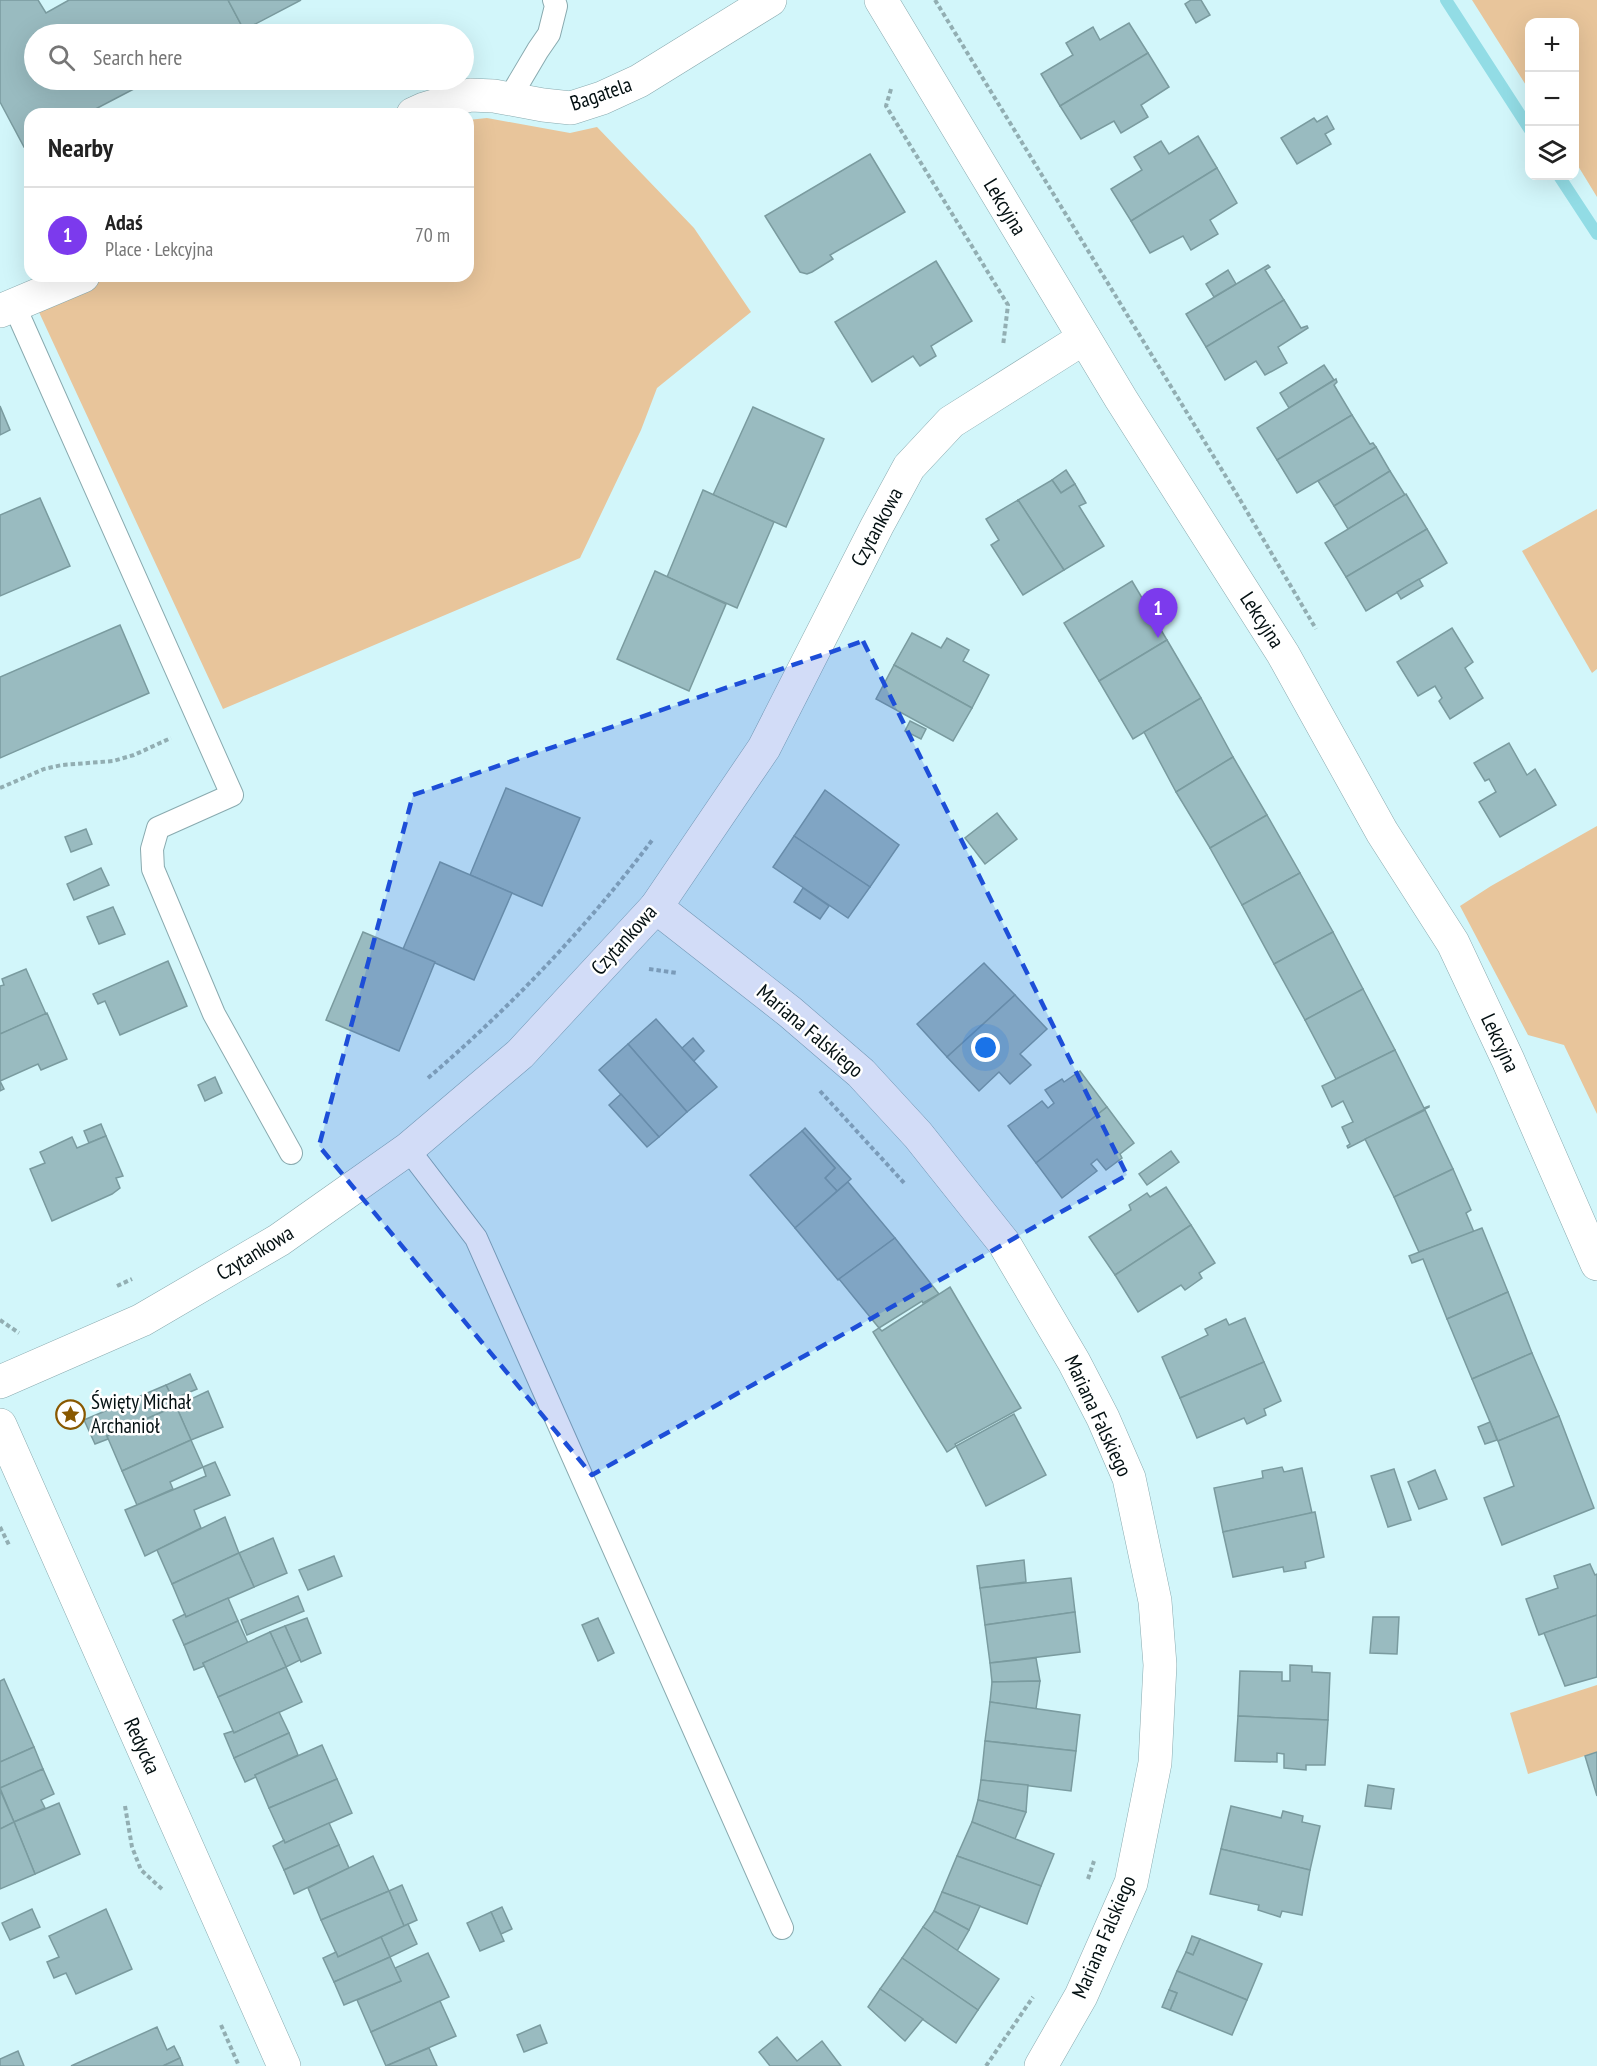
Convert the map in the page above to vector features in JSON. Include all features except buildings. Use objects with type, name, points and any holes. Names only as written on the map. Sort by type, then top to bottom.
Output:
[{"type":"street","name":"Bagatela","points":[[427,108],[470,95],[494,96],[571,108],[602,98],[639,81],[770,0]]},
{"type":"street","name":"Lekcyjna","points":[[880,0],[1083,338],[1283,654],[1382,832],[1453,943],[1508,1060],[1597,1264]]},
{"type":"street","points":[[7,308],[69,282]]},
{"type":"street","name":"Czytankowa","points":[[0,1383],[142,1320],[279,1240],[408,1149],[520,1054],[656,907],[764,748],[909,467],[951,422],[1083,338]]},
{"type":"street","name":"Mariana Falskiego","points":[[656,907],[790,1012],[861,1073],[918,1135],[1004,1243],[1074,1362],[1103,1418],[1129,1478],[1155,1601],[1160,1665],[1155,1763],[1131,1883],[1081,1996],[1041,2066]]},
{"type":"street","name":"Redycka","points":[[0,1425],[284,2066]]},
{"type":"lane","points":[[509,99],[549,34],[556,6],[554,0]]},
{"type":"lane","points":[[7,308],[232,795],[158,828],[152,849],[153,869],[214,1014],[291,1153]]},
{"type":"lane","points":[[408,1149],[476,1238],[782,1928]]},
{"type":"path","points":[[934,0],[1239,498],[1318,632]]},
{"type":"path","points":[[892,86],[886,106],[1008,305],[1002,345],[993,351]]},
{"type":"path","points":[[0,788],[44,769],[62,765],[113,761],[134,755],[176,736]]},
{"type":"path","points":[[426,1080],[479,1035],[556,955],[631,868],[657,834]]},
{"type":"path","points":[[821,1092],[909,1189]]},
{"type":"path","points":[[116,1287],[137,1276]]},
{"type":"path","points":[[0,1320],[19,1333]]},
{"type":"path","points":[[0,1527],[13,1555]]},
{"type":"path","points":[[125,1805],[132,1847],[141,1870],[162,1888],[166,1899]]},
{"type":"path","points":[[1088,1880],[1095,1859]]},
{"type":"path","points":[[986,2066],[1039,1989]]},
{"type":"path","points":[[221,2025],[239,2066]]},
{"type":"highlighted area","points":[[863,641],[1127,1175],[592,1475],[319,1146],[413,795]]},
{"type":"shaded area","points":[[1472,0],[1597,0],[1597,197],[1579,168],[1579,18],[1525,18],[1525,84]]},
{"type":"shaded area","points":[[487,118],[570,133],[597,127],[694,228],[751,312],[657,388],[641,430],[580,558],[223,709],[38,310],[98,282],[474,282],[474,119]]},
{"type":"shaded area","points":[[1597,509],[1597,669],[1592,673],[1522,551]]},
{"type":"shaded area","points":[[1597,826],[1597,1114],[1564,1045],[1528,1035],[1460,906]]},
{"type":"shaded area","points":[[1597,1685],[1597,1752],[1528,1774],[1510,1713]]},
{"type":"waterway","points":[[1446,0],[1527,126]]},
{"type":"waterway","points":[[1562,180],[1597,234]]},
{"type":"place","name":"Adaś","points":[[1158,638]]},
{"type":"place","name":"Święty Michał Archanioł","points":[[70,1414]]}]
